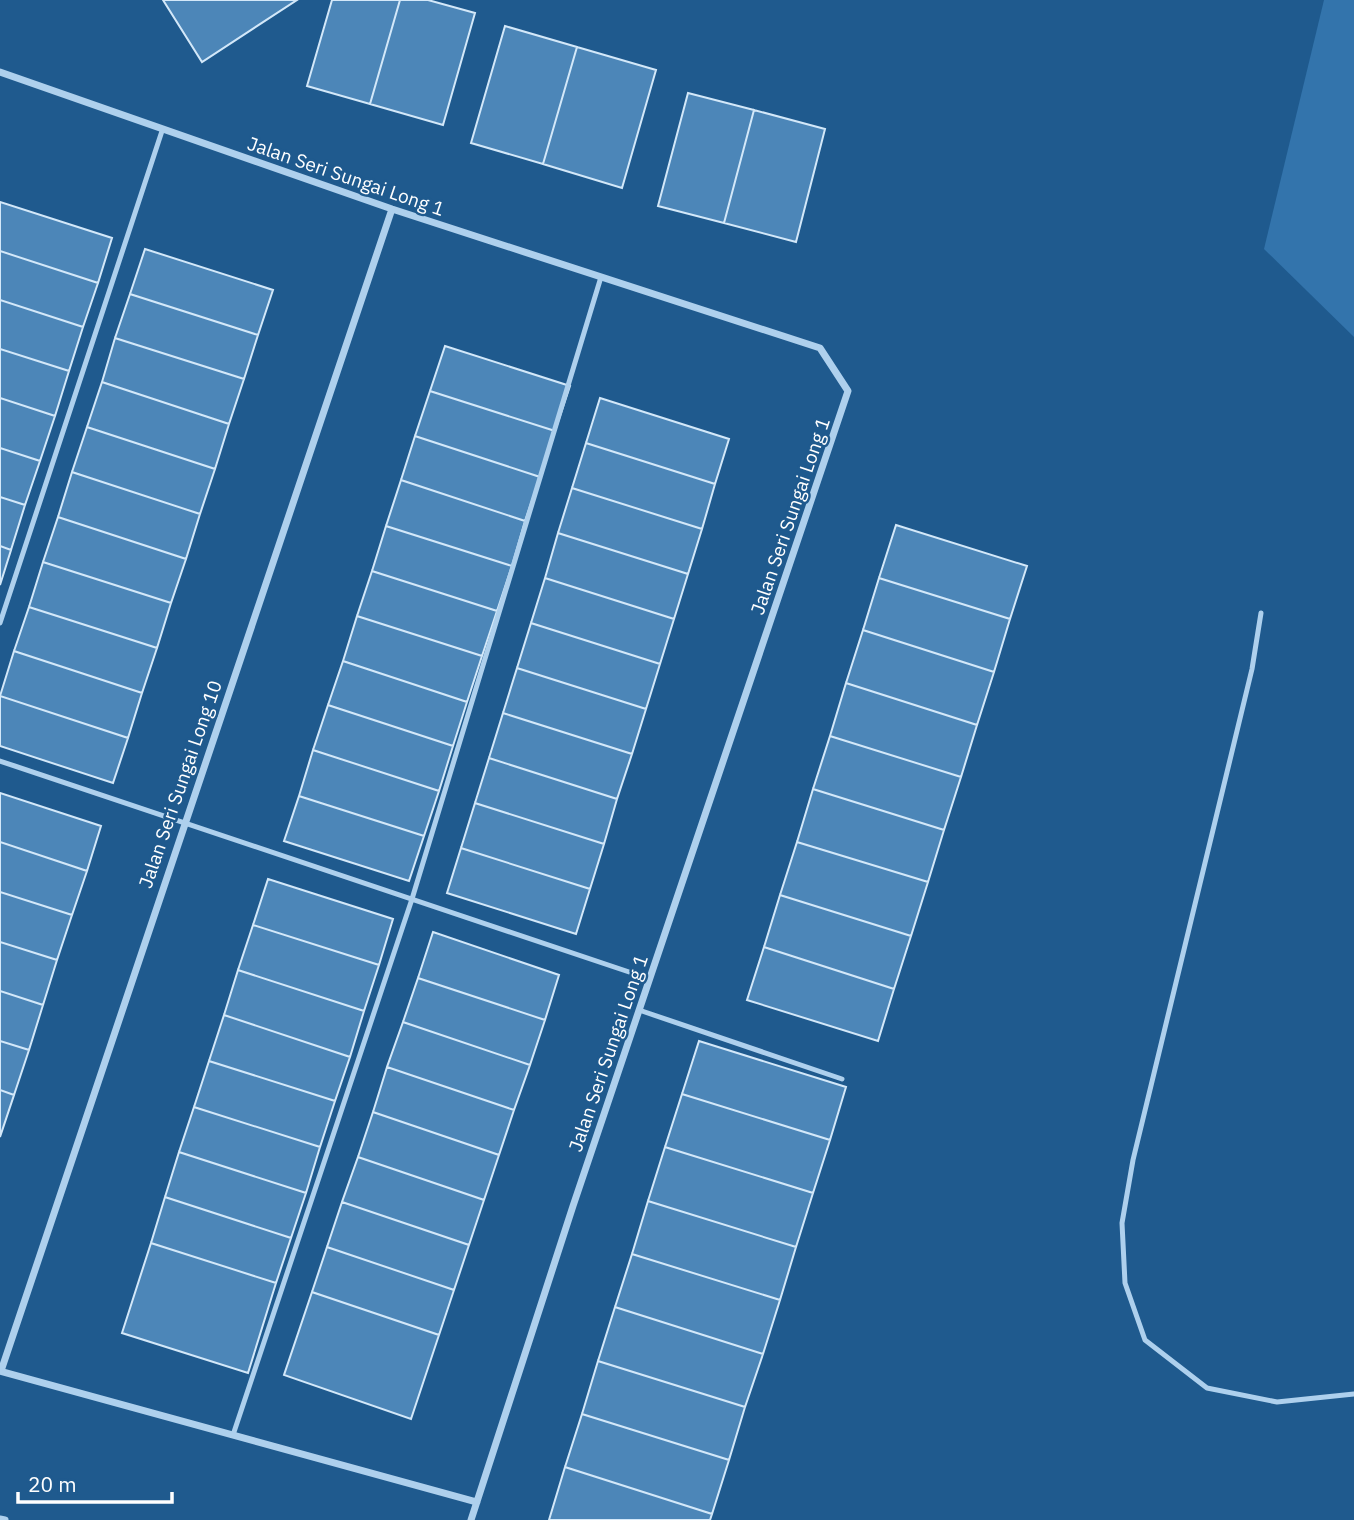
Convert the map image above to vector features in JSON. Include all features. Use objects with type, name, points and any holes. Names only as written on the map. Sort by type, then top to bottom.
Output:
[{"type":"street","name":"Jalan Seri Sungai Long 1","points":[[0,72],[162,131],[392,209],[820,348],[848,391],[639,1010],[471,1520]]},
{"type":"street","name":"Jalan Seri Sungai Long 10","points":[[0,1371],[392,209]]},
{"type":"street","points":[[0,1371],[477,1502]]},
{"type":"lane","points":[[0,623],[162,131]]},
{"type":"lane","points":[[233,1435],[412,899],[601,277]]},
{"type":"lane","points":[[1261,613],[1252,669],[1133,1160],[1122,1223],[1125,1283],[1145,1340],[1207,1388],[1277,1402],[1354,1394]]},
{"type":"lane","points":[[0,761],[650,979]]},
{"type":"lane","points":[[639,1010],[842,1079]]},
{"type":"shaded area","points":[[1324,0],[1354,0],[1354,337],[1264,249]]},
{"type":"building","points":[[163,0],[297,0],[202,62]]},
{"type":"building","points":[[332,0],[400,0],[370,104],[307,86]]},
{"type":"building","points":[[400,0],[428,0],[475,13],[443,125],[370,104]]},
{"type":"building","points":[[505,26],[577,47],[543,164],[471,143]]},
{"type":"building","points":[[577,47],[656,70],[622,188],[543,164]]},
{"type":"building","points":[[688,93],[754,110],[724,223],[658,206]]},
{"type":"building","points":[[754,110],[825,129],[796,242],[724,223]]},
{"type":"building","points":[[0,202],[112,238],[98,283],[0,251]]},
{"type":"building","points":[[145,249],[273,290],[258,335],[130,294]]},
{"type":"building","points":[[0,251],[98,283],[83,327],[0,300]]},
{"type":"building","points":[[130,294],[258,335],[244,379],[115,338]]},
{"type":"building","points":[[0,300],[83,327],[69,371],[0,349]]},
{"type":"building","points":[[115,338],[244,379],[229,424],[102,382]]},
{"type":"building","points":[[445,346],[570,386],[555,431],[430,391]]},
{"type":"building","points":[[0,349],[69,371],[55,416],[0,398]]},
{"type":"building","points":[[102,382],[229,424],[215,469],[87,427]]},
{"type":"building","points":[[430,391],[555,431],[540,477],[415,436]]},
{"type":"building","points":[[0,398],[55,416],[40,461],[0,448]]},
{"type":"building","points":[[600,398],[729,439],[715,484],[586,443]]},
{"type":"building","points":[[87,427],[215,469],[200,514],[72,472]]},
{"type":"building","points":[[415,436],[540,477],[525,521],[401,480]]},
{"type":"building","points":[[586,443],[715,484],[702,529],[572,488]]},
{"type":"building","points":[[0,448],[40,461],[25,505],[0,497]]},
{"type":"building","points":[[72,472],[200,514],[186,559],[58,517]]},
{"type":"building","points":[[401,480],[525,521],[512,566],[386,526]]},
{"type":"building","points":[[572,488],[702,529],[688,574],[558,533]]},
{"type":"building","points":[[0,497],[25,505],[11,550],[0,546]]},
{"type":"building","points":[[58,517],[186,559],[171,603],[43,562]]},
{"type":"building","points":[[896,525],[1027,566],[1010,619],[879,578]]},
{"type":"building","points":[[386,526],[512,566],[497,611],[372,571]]},
{"type":"building","points":[[558,533],[688,574],[674,619],[545,578]]},
{"type":"building","points":[[0,546],[11,550],[0,585]]},
{"type":"building","points":[[43,562],[171,603],[157,648],[29,607]]},
{"type":"building","points":[[372,571],[497,611],[482,656],[357,616]]},
{"type":"building","points":[[545,578],[674,619],[660,664],[531,623]]},
{"type":"building","points":[[879,578],[1010,619],[994,672],[863,630]]},
{"type":"building","points":[[29,607],[157,648],[142,693],[14,651]]},
{"type":"building","points":[[357,616],[482,656],[467,702],[343,661]]},
{"type":"building","points":[[531,623],[660,664],[646,709],[517,668]]},
{"type":"building","points":[[863,630],[994,672],[977,725],[846,683]]},
{"type":"building","points":[[14,651],[142,693],[128,738],[0,696]]},
{"type":"building","points":[[343,661],[467,702],[453,746],[328,705]]},
{"type":"building","points":[[517,668],[646,709],[632,754],[503,713]]},
{"type":"building","points":[[846,683],[977,725],[961,777],[830,736]]},
{"type":"building","points":[[0,696],[128,738],[113,783],[0,746]]},
{"type":"building","points":[[328,705],[453,746],[439,791],[313,750]]},
{"type":"building","points":[[503,713],[632,754],[617,799],[489,758]]},
{"type":"building","points":[[830,736],[961,777],[944,830],[813,789]]},
{"type":"building","points":[[313,750],[439,791],[424,836],[299,796]]},
{"type":"building","points":[[489,758],[617,799],[604,844],[475,803]]},
{"type":"building","points":[[813,789],[944,830],[928,882],[797,842]]},
{"type":"building","points":[[0,793],[101,826],[87,871],[0,842]]},
{"type":"building","points":[[299,796],[424,836],[409,881],[284,841]]},
{"type":"building","points":[[475,803],[604,844],[590,889],[461,848]]},
{"type":"building","points":[[0,842],[87,871],[72,915],[0,892]]},
{"type":"building","points":[[797,842],[928,882],[911,936],[780,895]]},
{"type":"building","points":[[461,848],[590,889],[576,934],[447,893]]},
{"type":"building","points":[[268,879],[393,919],[379,965],[253,925]]},
{"type":"building","points":[[0,892],[72,915],[57,960],[0,942]]},
{"type":"building","points":[[780,895],[911,936],[894,989],[764,947]]},
{"type":"building","points":[[253,925],[379,965],[364,1011],[238,970]]},
{"type":"building","points":[[433,932],[559,975],[545,1020],[418,978]]},
{"type":"building","points":[[0,942],[57,960],[43,1005],[0,991]]},
{"type":"building","points":[[764,947],[894,989],[878,1041],[747,1000]]},
{"type":"building","points":[[238,970],[364,1011],[350,1057],[224,1015]]},
{"type":"building","points":[[418,978],[545,1020],[530,1065],[403,1022]]},
{"type":"building","points":[[0,991],[43,1005],[29,1050],[0,1041]]},
{"type":"building","points":[[224,1015],[350,1057],[335,1101],[209,1061]]},
{"type":"building","points":[[403,1022],[530,1065],[514,1110],[387,1067]]},
{"type":"building","points":[[0,1041],[29,1050],[14,1095],[0,1090]]},
{"type":"building","points":[[699,1041],[846,1087],[830,1140],[682,1094]]},
{"type":"building","points":[[209,1061],[335,1101],[320,1147],[194,1107]]},
{"type":"building","points":[[387,1067],[514,1110],[499,1155],[373,1112]]},
{"type":"building","points":[[0,1090],[14,1095],[0,1137]]},
{"type":"building","points":[[682,1094],[830,1140],[813,1193],[665,1147]]},
{"type":"building","points":[[194,1107],[320,1147],[306,1193],[179,1152]]},
{"type":"building","points":[[373,1112],[499,1155],[484,1200],[358,1157]]},
{"type":"building","points":[[665,1147],[813,1193],[796,1247],[648,1201]]},
{"type":"building","points":[[179,1152],[306,1193],[291,1238],[165,1197]]},
{"type":"building","points":[[358,1157],[484,1200],[469,1245],[342,1202]]},
{"type":"building","points":[[165,1197],[291,1238],[276,1283],[151,1243]]},
{"type":"building","points":[[648,1201],[796,1247],[780,1300],[632,1254]]},
{"type":"building","points":[[342,1202],[469,1245],[454,1290],[327,1247]]},
{"type":"building","points":[[151,1243],[276,1283],[248,1373],[122,1333]]},
{"type":"building","points":[[327,1247],[454,1290],[439,1335],[312,1292]]},
{"type":"building","points":[[632,1254],[780,1300],[763,1354],[615,1307]]},
{"type":"building","points":[[312,1292],[439,1335],[411,1419],[284,1375]]},
{"type":"building","points":[[615,1307],[763,1354],[745,1407],[598,1361]]},
{"type":"building","points":[[598,1361],[745,1407],[729,1460],[582,1414]]},
{"type":"building","points":[[582,1414],[729,1460],[712,1514],[565,1467]]},
{"type":"building","points":[[565,1467],[712,1514],[710,1520],[549,1520]]}]
